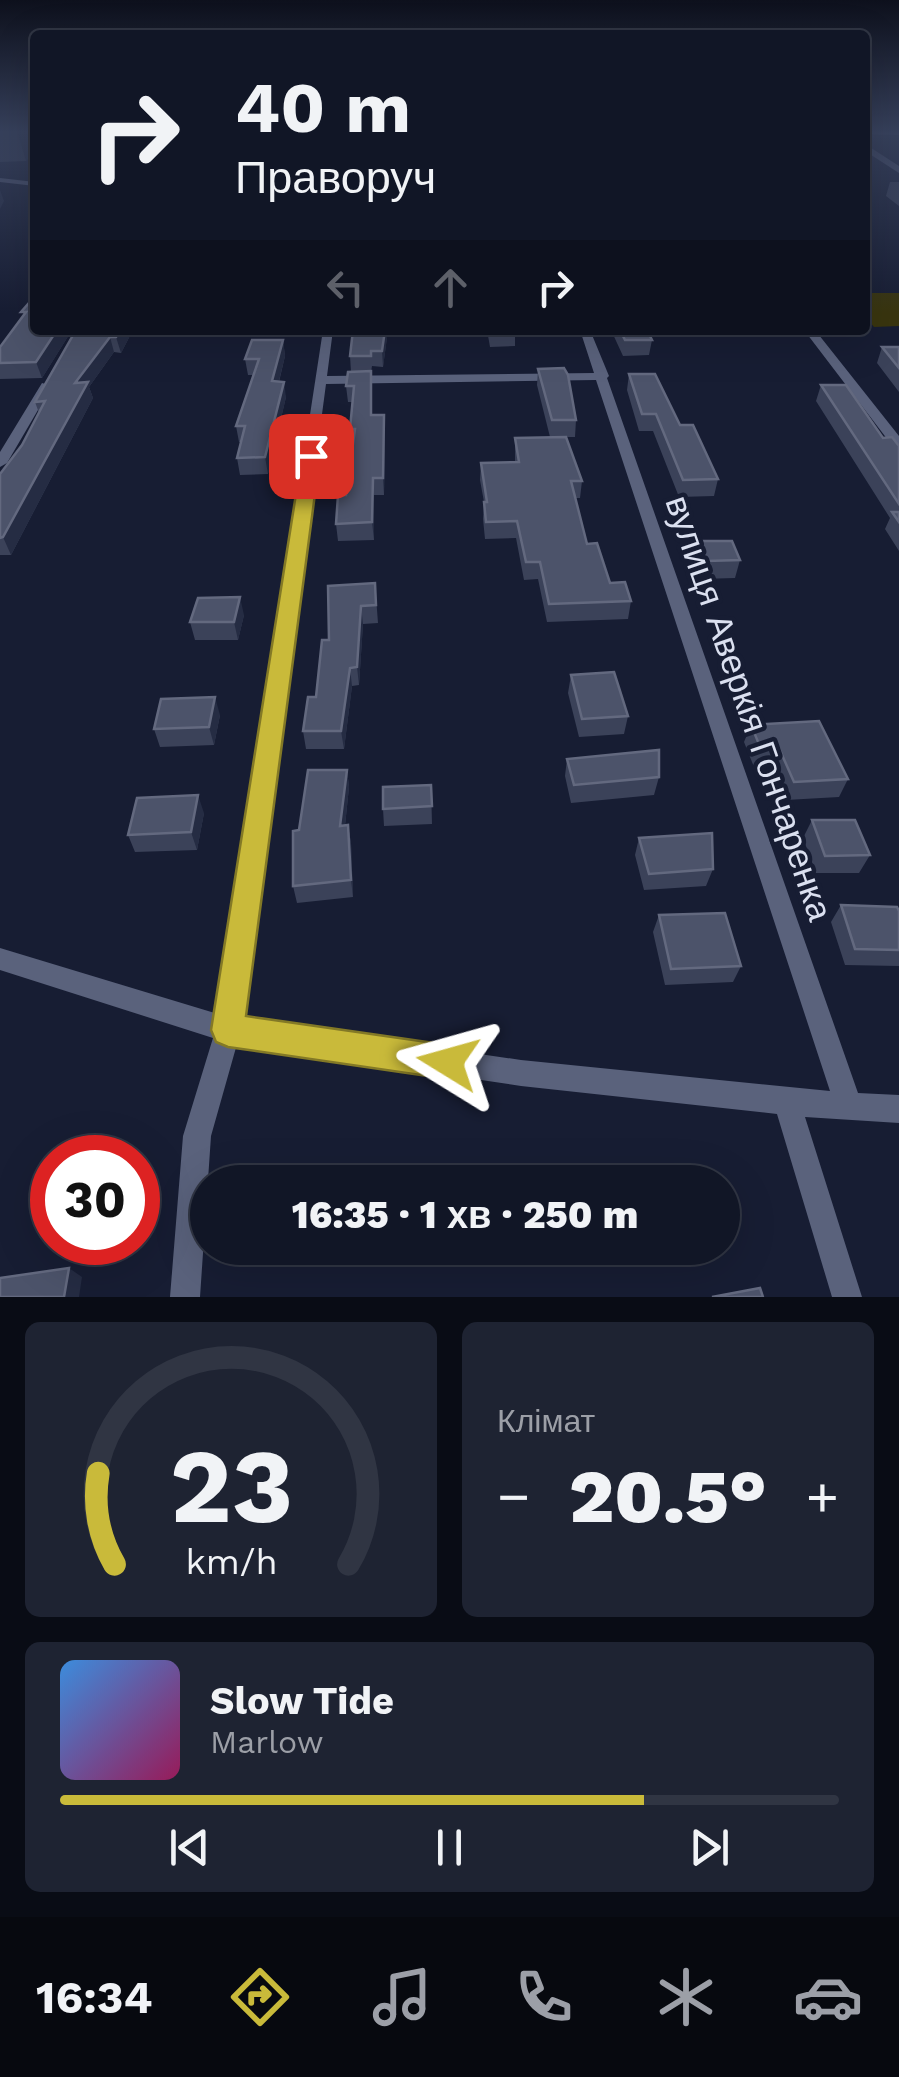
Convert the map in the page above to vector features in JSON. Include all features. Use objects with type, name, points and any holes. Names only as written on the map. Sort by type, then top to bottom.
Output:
[{"type":"street","points":[[185,1297],[197,1136],[228,1030],[327,335]]},
{"type":"street","name":"вулиця Аверкія Гончаренка","points":[[588,335],[849,1107]]},
{"type":"street","points":[[814,335],[899,445]]},
{"type":"street","points":[[0,462],[52,376]]},
{"type":"street","points":[[322,380],[603,376]]},
{"type":"street","points":[[0,958],[228,1030],[521,1073],[899,1110]]},
{"type":"street","points":[[787,1102],[846,1297]]},
{"type":"shaded area","points":[[870,293],[899,293],[899,326],[874,327],[870,322]]},
{"type":"building","points":[[30,302],[30,335],[54,335],[36,362],[0,363],[0,347],[26,312],[21,312]]},
{"type":"building","points":[[73,335],[117,335],[110,337],[75,383],[88,382],[0,538],[0,474],[22,445],[45,401],[35,402]]},
{"type":"building","points":[[352,335],[384,335],[382,351],[371,351],[371,356],[350,356]]},
{"type":"building","points":[[622,335],[650,335],[652,340],[625,340]]},
{"type":"building","points":[[252,340],[283,340],[272,381],[284,382],[265,457],[237,458],[245,426],[236,426],[259,359],[245,359]]},
{"type":"building","points":[[882,347],[899,347],[899,368]]},
{"type":"building","points":[[564,368],[576,420],[552,420],[538,369]]},
{"type":"building","points":[[371,371],[371,415],[384,415],[383,478],[373,478],[372,522],[336,524],[338,495],[346,495],[355,429],[350,429],[354,386],[346,386],[348,372]]},
{"type":"building","points":[[629,374],[655,374],[680,425],[693,425],[718,479],[683,480],[656,414],[642,414]]},
{"type":"building","points":[[821,385],[846,385],[883,438],[892,437],[899,446],[899,504]]},
{"type":"building","points":[[566,437],[582,481],[571,481],[587,544],[597,543],[610,583],[625,582],[631,601],[549,604],[540,562],[526,562],[517,521],[486,522],[481,463],[519,462],[515,438]]},
{"type":"building","points":[[698,541],[732,541],[740,560],[706,561]]},
{"type":"building","points":[[375,583],[376,605],[361,606],[357,667],[350,668],[341,731],[303,731],[308,697],[316,697],[322,640],[329,640],[328,586]]},
{"type":"building","points":[[240,597],[234,622],[190,622],[198,598]]},
{"type":"building","points":[[614,672],[628,716],[582,719],[571,675]]},
{"type":"building","points":[[215,697],[209,727],[154,729],[161,699]]},
{"type":"building","points":[[819,721],[848,779],[794,782],[779,748],[761,749],[751,725]]},
{"type":"building","points":[[659,750],[659,777],[574,785],[567,759]]},
{"type":"building","points":[[308,770],[347,770],[340,826],[348,825],[351,880],[293,886],[293,831],[299,830]]},
{"type":"building","points":[[431,785],[432,806],[383,809],[383,787]]},
{"type":"building","points":[[198,795],[191,832],[128,835],[137,798]]},
{"type":"building","points":[[812,820],[855,820],[870,855],[825,856]]},
{"type":"building","points":[[712,833],[713,869],[649,874],[639,838]]},
{"type":"building","points":[[841,905],[897,907],[899,950],[855,949]]},
{"type":"building","points":[[725,913],[741,966],[671,969],[659,915]]},
{"type":"building","points":[[69,1268],[64,1297],[0,1297],[0,1278]]},
{"type":"building","points":[[760,1288],[763,1297],[712,1297]]},
{"type":"route","points":[[311,456],[228,1030],[448,1062]]}]
